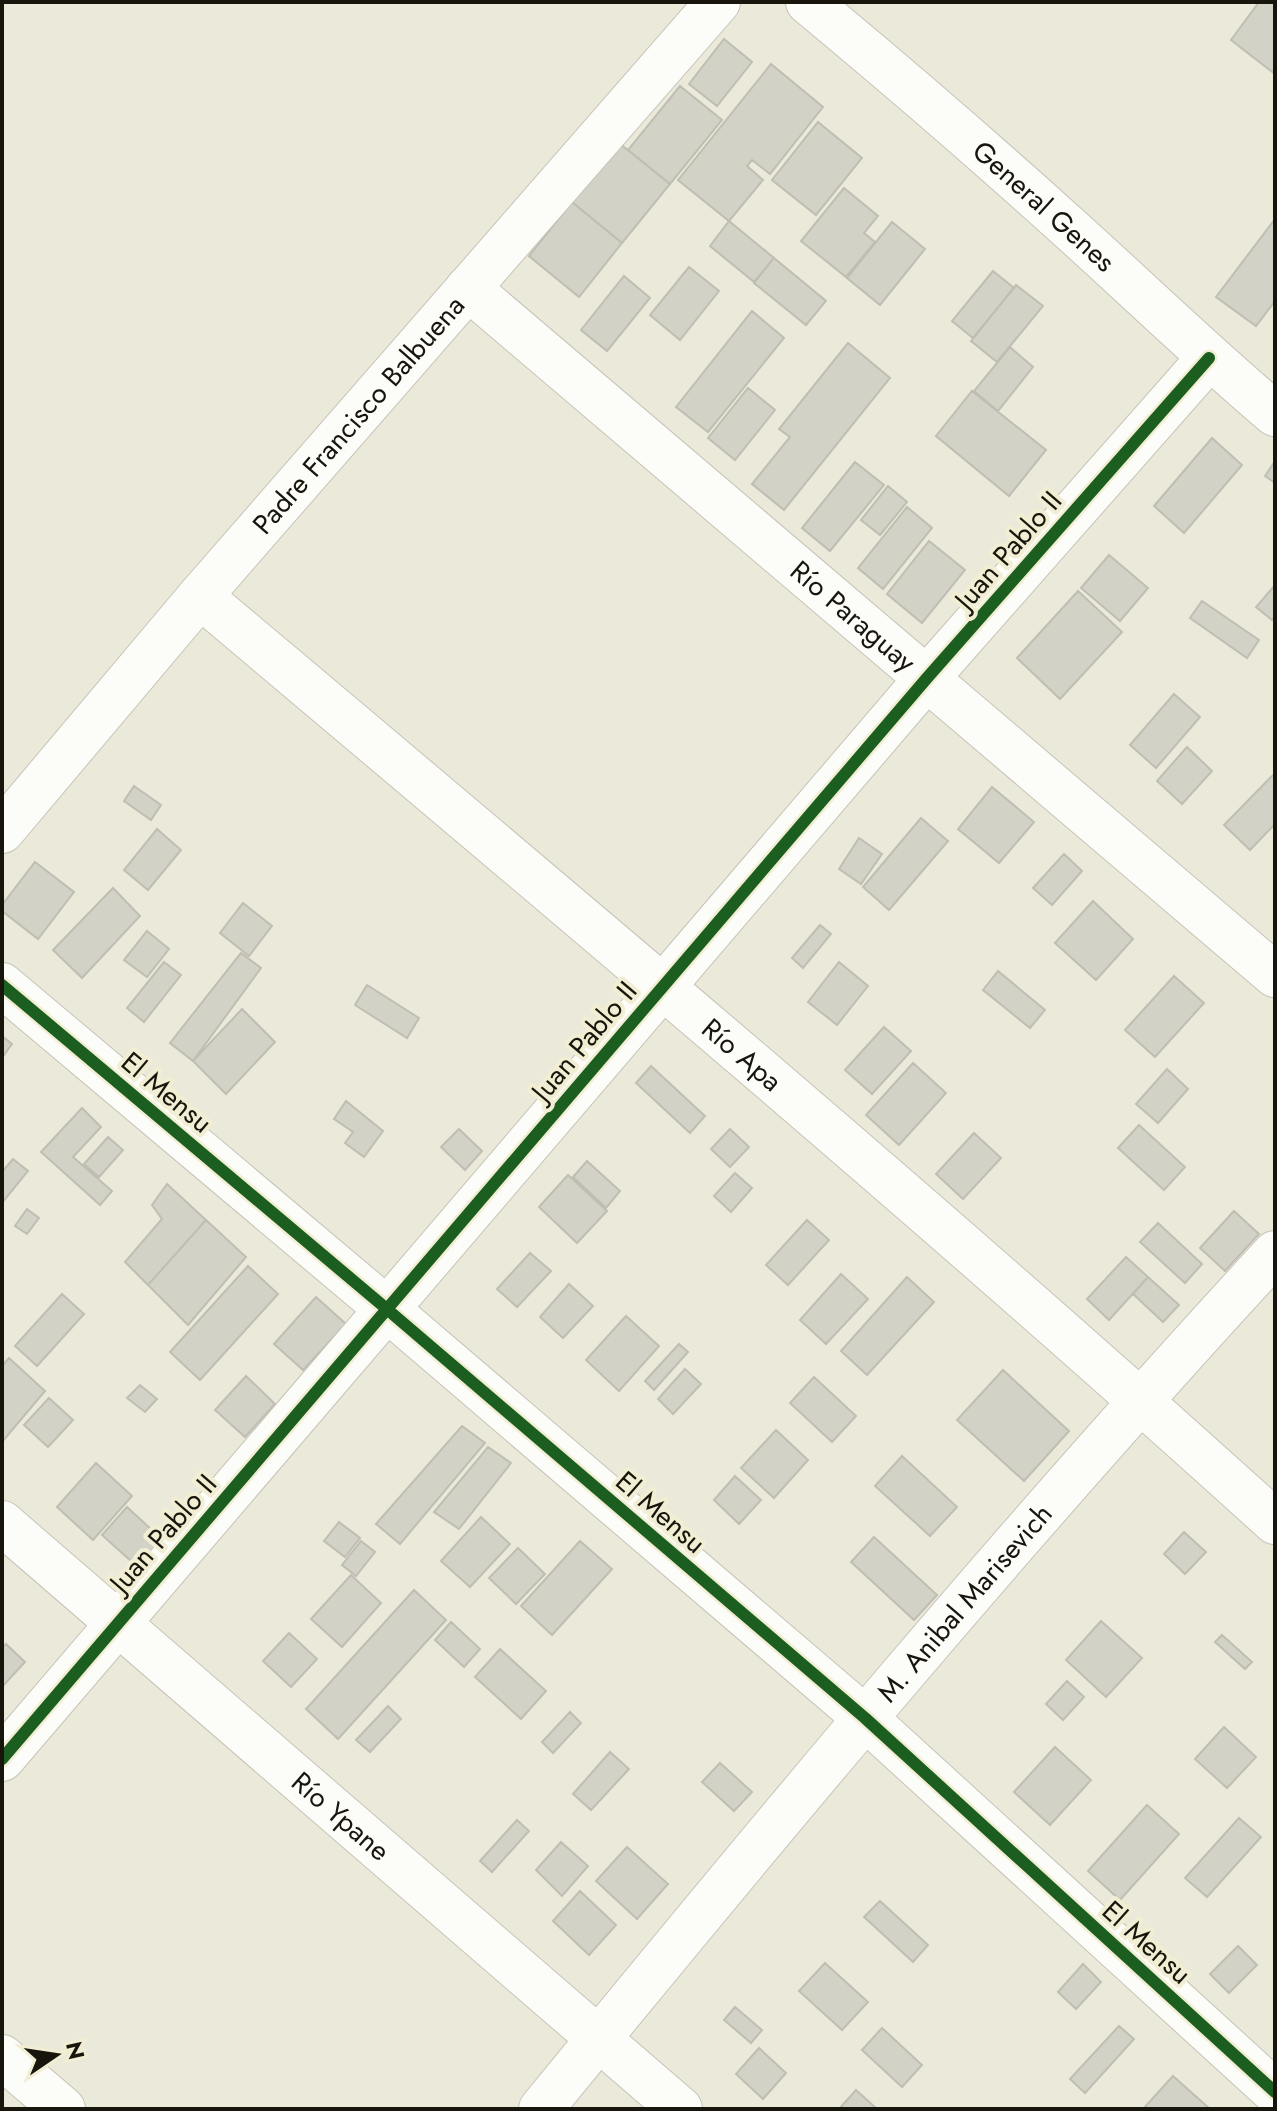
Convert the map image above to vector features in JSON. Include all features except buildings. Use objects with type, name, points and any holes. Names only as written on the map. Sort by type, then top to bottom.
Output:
[{"type":"street","name":"Padre Francisco Balbuena","points":[[2,831],[200,596],[718,2]]},
{"type":"street","name":"General Genes","points":[[808,2],[940,112],[1209,358],[1275,414]]},
{"type":"street","name":"Río Paraguay","points":[[468,288],[1275,975]]},
{"type":"street","name":"Juan Pablo II","points":[[2,1759],[927,678],[1209,358]]},
{"type":"street","name":"Río Apa","points":[[200,596],[662,986],[1140,1399],[1275,1522]]},
{"type":"street","name":"El Mensu","points":[[2,985],[865,1718],[1275,2092]]},
{"type":"street","name":"M. Anibal Marisevich","points":[[541,2109],[865,1718],[1140,1399],[1275,1253]]},
{"type":"street","name":"Río Ypane","points":[[2,1523],[680,2109]]},
{"type":"street","points":[[2,2057],[63,2109]]},
{"type":"cycle path","points":[[2,1759],[927,678],[1209,358]]},
{"type":"cycle path","points":[[2,985],[865,1718],[1275,2092]]}]
